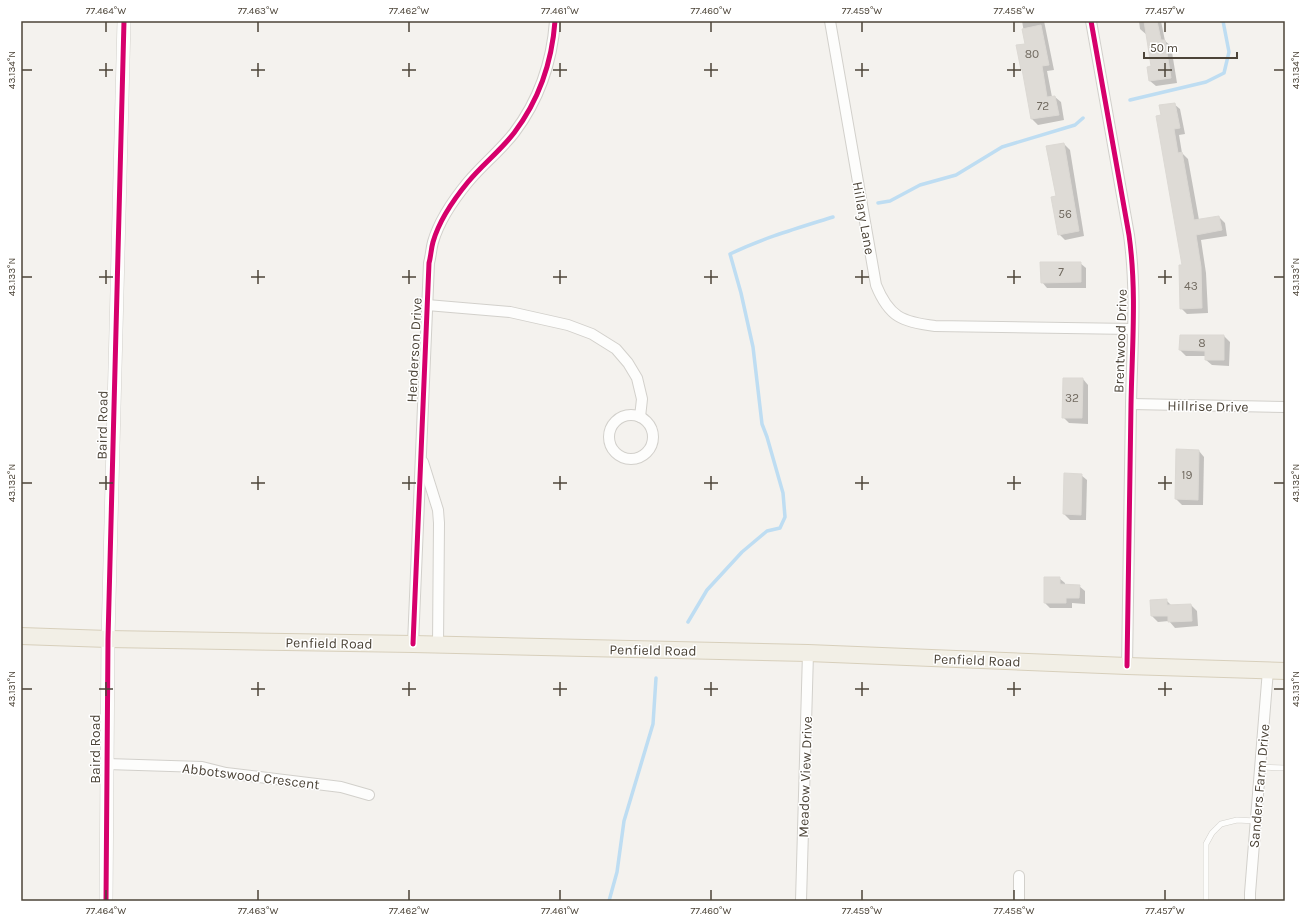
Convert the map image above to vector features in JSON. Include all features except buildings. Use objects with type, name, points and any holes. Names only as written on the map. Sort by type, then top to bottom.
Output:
[{"type":"main road","name":"Penfield Road","points":[[21,636],[808,653],[1285,671]]},
{"type":"street","name":"Baird Road","points":[[106,901],[108,639],[124,21]]},
{"type":"street","name":"Henderson Drive","points":[[413,644],[429,263],[433,242],[442,222],[468,182],[514,134],[528,112],[540,90],[548,67],[554,41],[555,21]]},
{"type":"street","name":"Hillary Lane","points":[[830,21],[874,278],[882,300],[890,310],[902,319],[916,324],[935,326],[1133,329]]},
{"type":"street","name":"Brentwood Drive","points":[[1091,21],[1132,253],[1134,286],[1130,404],[1127,666]]},
{"type":"street","points":[[428,305],[510,312],[568,325],[592,334],[616,349],[637,378],[642,399],[640,417]]},
{"type":"street","name":"Hillrise Drive","points":[[1130,404],[1285,407]]},
{"type":"street","points":[[626,415],[640,417],[647,421],[651,427],[653,441],[651,448],[640,458],[633,460],[619,456],[613,451],[610,444],[610,430],[619,418],[626,415]]},
{"type":"street","name":"Henderson Drive","points":[[421,454],[438,510],[438,645]]},
{"type":"street","name":"Meadow View Drive","points":[[801,901],[808,653]]},
{"type":"street","name":"Sanders Farm Drive","points":[[1250,901],[1268,670]]},
{"type":"street","name":"Abbotswood Crescent","points":[[107,764],[202,767],[226,773],[341,787],[369,795]]},
{"type":"street","points":[[1019,876],[1019,901]]},
{"type":"lane","points":[[1260,767],[1285,768]]},
{"type":"lane","points":[[1206,901],[1206,844],[1212,833],[1221,824],[1237,820],[1256,821]]},
{"type":"waterway","points":[[1130,100],[1206,82],[1224,73],[1229,52],[1223,21]]},
{"type":"waterway","points":[[878,203],[890,201],[920,185],[956,175],[1002,147],[1075,125],[1083,118]]},
{"type":"waterway","points":[[688,622],[707,590],[742,552],[767,531],[780,528],[785,517],[783,493],[762,424],[753,347],[741,293],[730,254],[768,238],[833,217]]},
{"type":"waterway","points":[[609,901],[617,872],[624,821],[653,724],[656,678]]},
{"type":"cycle path","points":[[106,901],[108,639],[124,21]]},
{"type":"cycle path","points":[[413,644],[429,263],[432,245],[443,218],[457,196],[473,176],[509,140],[531,107],[543,80],[547,66],[551,51],[555,21]]},
{"type":"cycle path","points":[[1091,21],[1129,235],[1133,277],[1127,666]]}]
